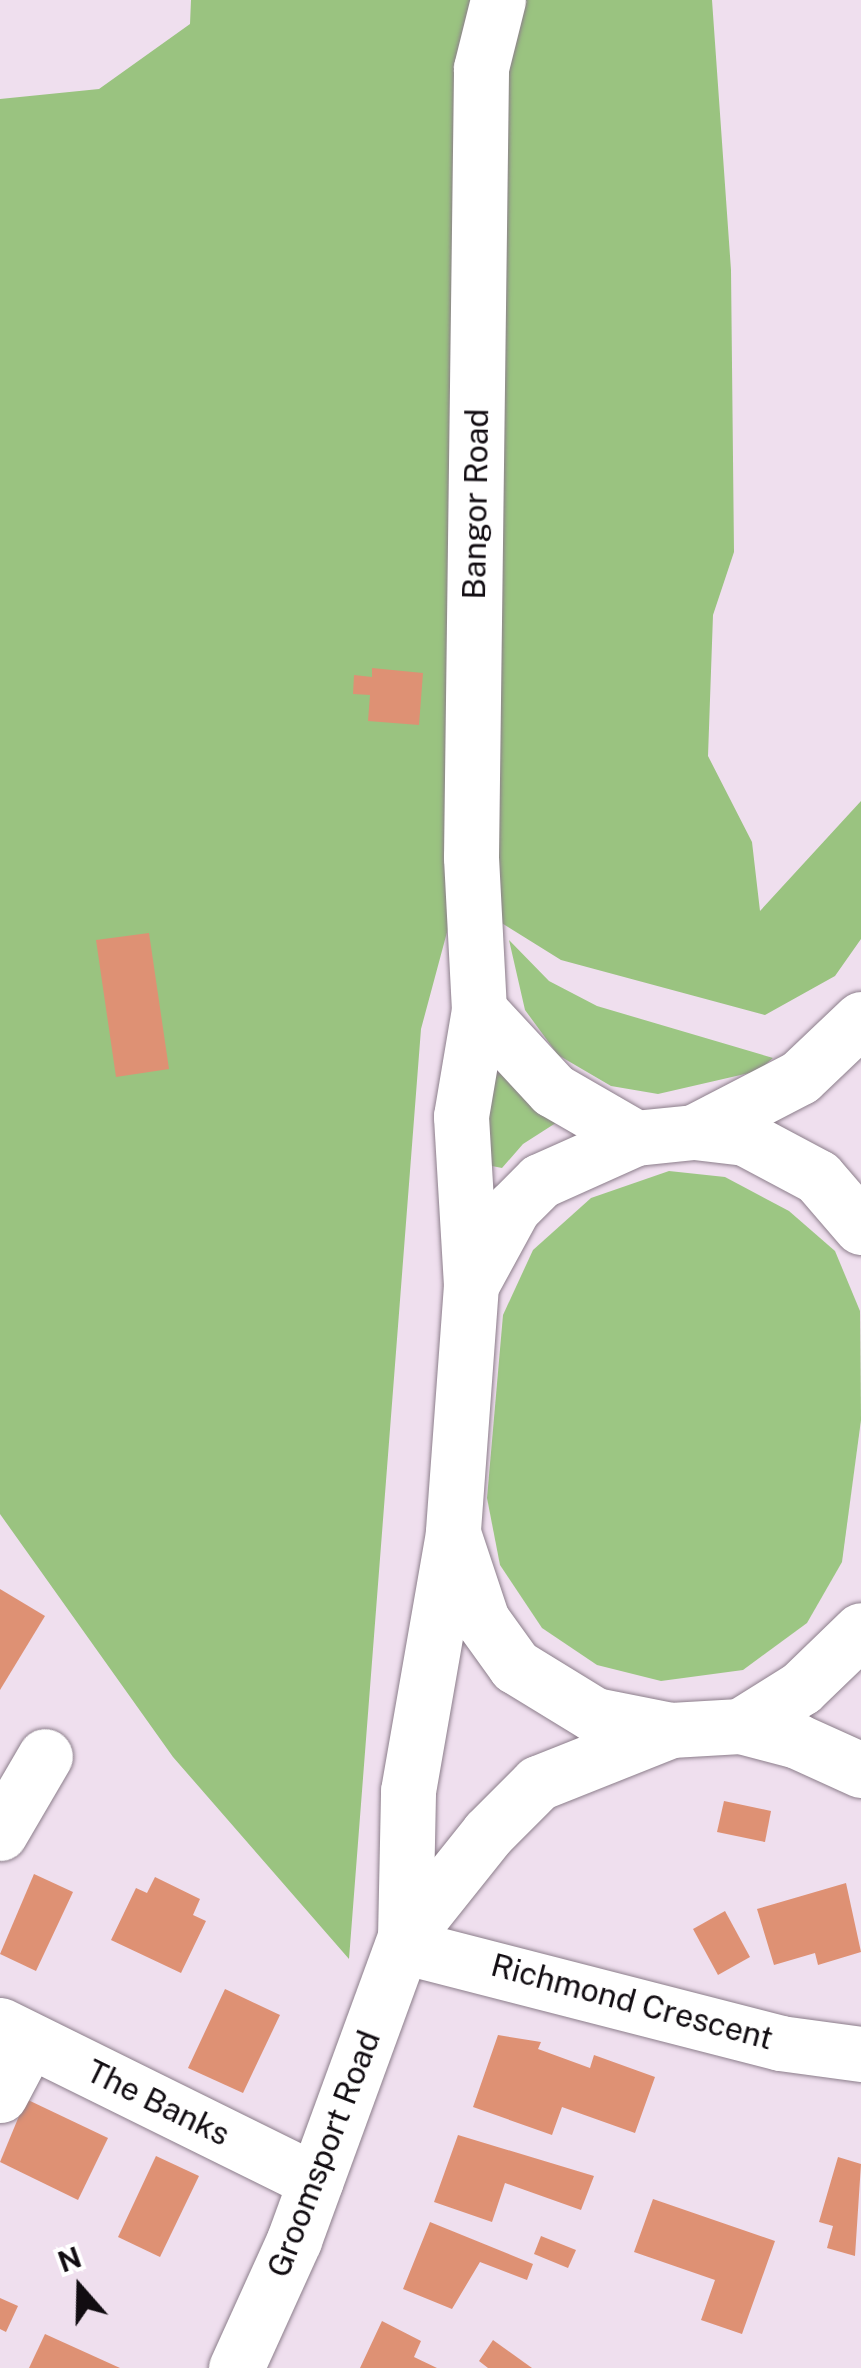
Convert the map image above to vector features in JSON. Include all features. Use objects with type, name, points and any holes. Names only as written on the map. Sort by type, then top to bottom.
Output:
[{"type":"main road","name":"Bangor Road","points":[[404,1941],[408,1792],[453,1533],[471,1285],[461,1116],[479,1010],[471,856],[481,68],[498,0]]},
{"type":"main road","points":[[479,1010],[552,1090],[636,1138]]},
{"type":"main road","points":[[694,1132],[800,1077],[861,1019]]},
{"type":"main road","points":[[471,1285],[512,1208],[540,1181],[636,1138],[694,1132],[744,1138],[818,1177],[861,1227]]},
{"type":"main road","points":[[453,1533],[482,1620],[515,1666],[595,1715],[672,1730],[740,1726],[797,1741],[861,1770]]},
{"type":"main road","points":[[740,1726],[800,1688],[861,1630]]},
{"type":"main road","points":[[404,1941],[488,1832],[538,1783],[672,1730]]},
{"type":"main road","points":[[0,1833],[45,1756]]},
{"type":"main road","name":"Richmond Crescent","points":[[404,1941],[780,2043],[861,2054]]},
{"type":"main road","name":"Groomsport Road","points":[[236,2368],[316,2181],[404,1941]]},
{"type":"main road","points":[[0,2095],[15,2033]]},
{"type":"main road","name":"The Banks","points":[[15,2033],[316,2181]]},
{"type":"green space","points":[[191,0],[712,0],[731,270],[734,552],[713,615],[708,756],[752,842],[760,911],[861,801],[861,939],[835,976],[765,1015],[561,960],[457,895],[421,1029],[349,1959],[173,1757],[0,1514],[0,99],[99,89],[190,24]]},
{"type":"green space","points":[[509,940],[549,981],[597,1006],[773,1058],[758,1071],[658,1094],[611,1086],[558,1055],[525,1010]]},
{"type":"green space","points":[[504,1062],[562,1119],[523,1144],[502,1168],[482,1164],[480,1072]]},
{"type":"green space","points":[[669,1171],[725,1177],[789,1211],[835,1251],[860,1311],[861,1420],[842,1562],[807,1623],[743,1670],[661,1681],[597,1665],[542,1628],[500,1565],[487,1498],[503,1315],[533,1250],[591,1198]]},
{"type":"building","points":[[372,668],[423,673],[419,725],[368,721],[370,695],[353,694],[354,675],[372,677]]},
{"type":"building","points":[[149,933],[169,1069],[116,1077],[96,940]]},
{"type":"building","points":[[0,1589],[45,1616],[0,1690]]},
{"type":"building","points":[[724,1801],[771,1811],[765,1842],[717,1832]]},
{"type":"building","points":[[34,1874],[73,1892],[36,1971],[0,1954]]},
{"type":"building","points":[[155,1877],[200,1899],[193,1915],[206,1921],[181,1973],[111,1940],[136,1888],[147,1893]]},
{"type":"building","points":[[846,1883],[861,1952],[818,1965],[815,1953],[774,1965],[757,1909]]},
{"type":"building","points":[[725,1911],[750,1957],[718,1975],[693,1929]]},
{"type":"building","points":[[225,1989],[280,2015],[243,2093],[188,2068]]},
{"type":"building","points":[[498,2035],[541,2042],[538,2049],[590,2068],[594,2055],[655,2077],[635,2133],[562,2107],[552,2135],[473,2107]]},
{"type":"building","points":[[26,2099],[108,2138],[78,2200],[0,2162]]},
{"type":"building","points":[[458,2135],[594,2176],[581,2210],[505,2183],[492,2222],[434,2202]]},
{"type":"building","points":[[156,2156],[199,2176],[160,2257],[118,2237]]},
{"type":"building","points":[[838,2157],[861,2164],[855,2256],[827,2248],[833,2226],[819,2222]]},
{"type":"building","points":[[653,2199],[775,2241],[742,2334],[701,2320],[715,2280],[634,2252]]},
{"type":"building","points":[[430,2222],[533,2264],[527,2280],[480,2262],[452,2309],[403,2289]]},
{"type":"building","points":[[541,2236],[576,2250],[568,2268],[534,2254]]},
{"type":"building","points":[[0,2298],[18,2306],[6,2332],[0,2329]]},
{"type":"building","points":[[382,2321],[421,2341],[414,2357],[437,2368],[360,2368]]},
{"type":"building","points":[[45,2334],[120,2368],[29,2368]]},
{"type":"building","points":[[493,2340],[532,2368],[488,2368],[479,2361]]}]
